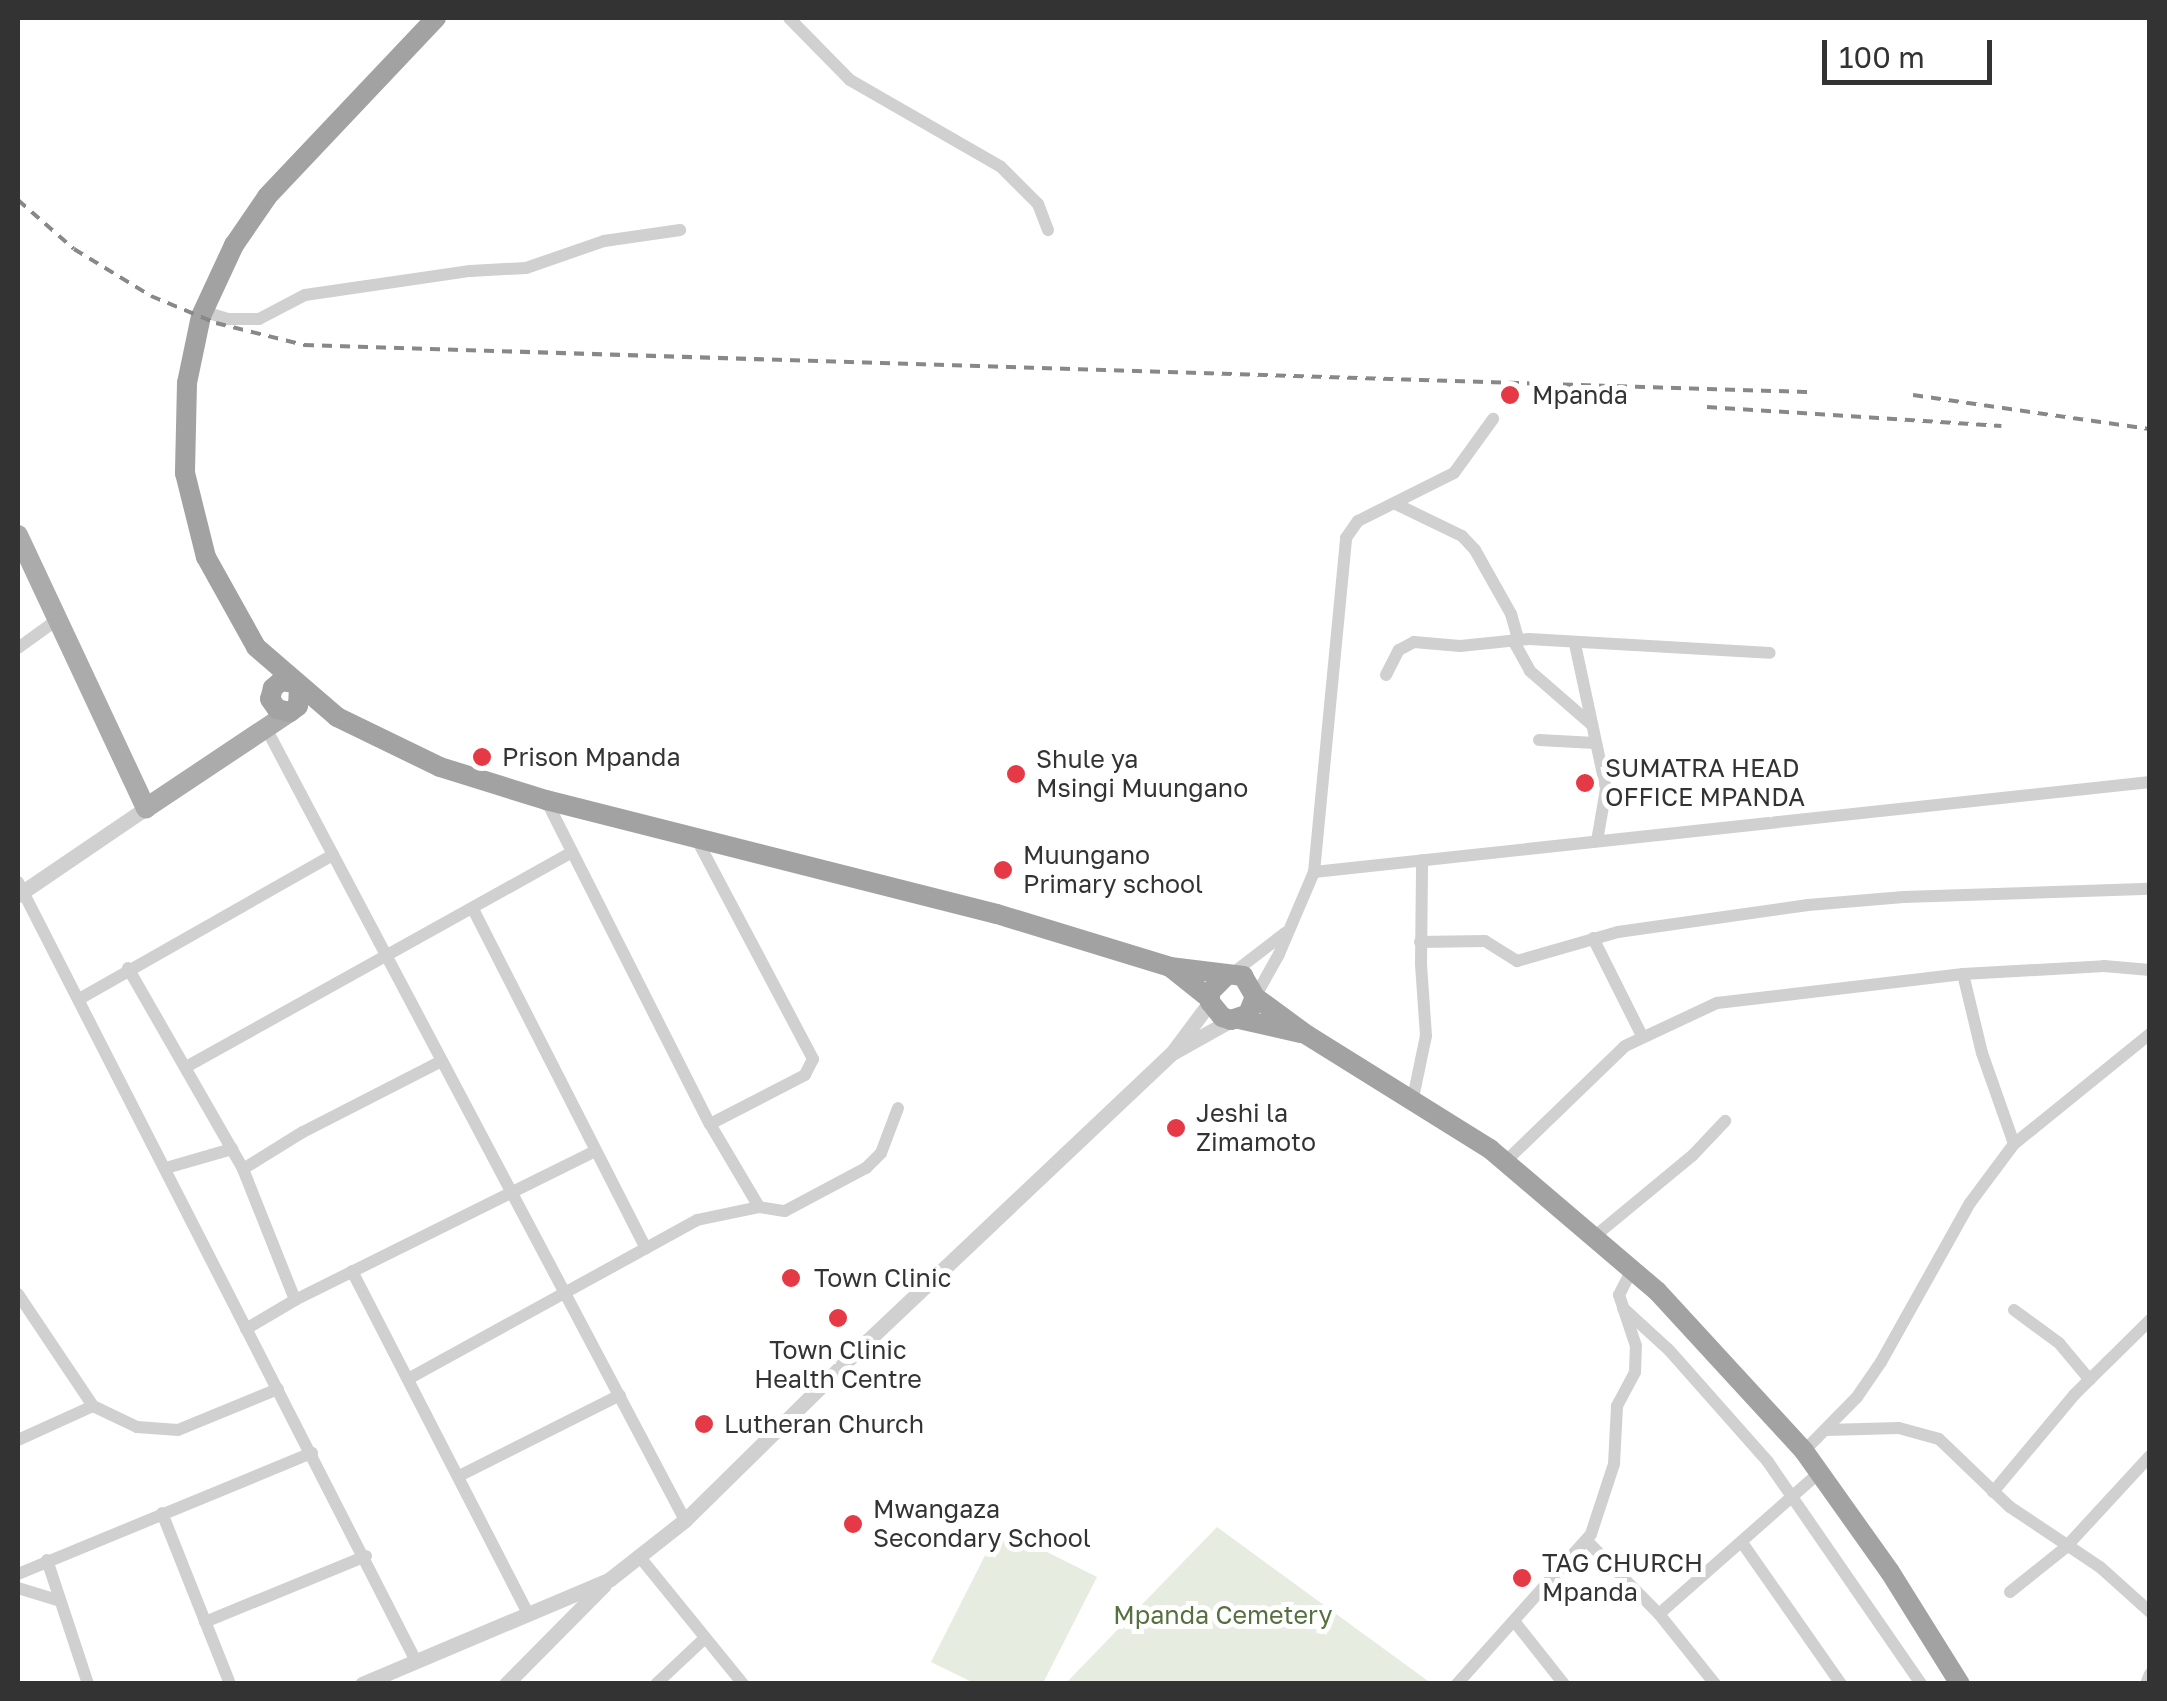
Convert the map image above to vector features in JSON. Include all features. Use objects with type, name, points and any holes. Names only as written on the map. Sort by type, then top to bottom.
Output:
[{"type":"highway","points":[[337,716],[277,709],[256,647],[206,557],[184,473],[187,383],[202,312],[234,245],[266,197],[436,18]]},
{"type":"highway","points":[[256,647],[337,716],[440,767],[546,800],[998,914],[1170,967],[1230,974],[1249,981],[1256,997],[1307,1035],[1413,1098],[1506,1162],[1632,1269],[1712,1346],[1820,1472],[1890,1572],[1960,1684]]},
{"type":"highway","points":[[270,696],[281,681],[297,685]]},
{"type":"highway","points":[[292,710],[301,702],[297,685]]},
{"type":"highway","points":[[1170,967],[1210,1000],[1214,1011],[1307,1035]]},
{"type":"highway","points":[[1210,1000],[1216,981],[1230,974]]},
{"type":"highway","points":[[1235,1019],[1248,1014],[1256,997]]},
{"type":"main road","points":[[18,535],[146,808],[292,710]]},
{"type":"main road","points":[[259,735],[270,696]]},
{"type":"street","points":[[789,18],[850,80],[1001,166],[1038,204],[1048,230]]},
{"type":"street","points":[[202,312],[229,319],[259,319],[305,295],[470,271],[526,268],[604,242],[680,230]]},
{"type":"street","points":[[1256,997],[1314,872],[1346,538],[1358,521],[1454,473],[1493,419]]},
{"type":"street","points":[[1396,504],[1462,536],[1475,550],[1512,614],[1516,640],[1530,671],[1591,724]]},
{"type":"street","points":[[18,648],[57,620]]},
{"type":"street","points":[[1386,675],[1399,650],[1414,642],[1460,646],[1516,640],[1770,654]]},
{"type":"street","points":[[1574,644],[1606,789],[1597,841]]},
{"type":"street","points":[[259,735],[334,855],[685,1520]]},
{"type":"street","points":[[1539,740],[1596,743]]},
{"type":"street","points":[[1314,872],[2150,782]]},
{"type":"street","points":[[546,800],[710,1124],[758,1208]]},
{"type":"street","points":[[146,808],[19,889],[80,998],[246,1329],[366,1556],[416,1662]]},
{"type":"street","points":[[696,838],[813,1059],[805,1075],[710,1124]]},
{"type":"street","points":[[186,1067],[572,852]]},
{"type":"street","points":[[80,998],[334,855]]},
{"type":"street","points":[[1413,1098],[1426,1054],[1420,942],[1422,860]]},
{"type":"street","points":[[1420,942],[1484,941],[1517,960],[1592,938],[1860,900],[2150,889]]},
{"type":"street","points":[[473,909],[646,1248]]},
{"type":"street","points":[[1230,974],[1287,931]]},
{"type":"street","points":[[1592,938],[1642,1036]]},
{"type":"street","points":[[1506,1162],[1598,1068],[1642,1036],[1689,1013],[1748,996],[1869,988],[1963,974],[2104,966],[2150,970]]},
{"type":"street","points":[[128,968],[232,1149],[295,1300]]},
{"type":"street","points":[[1963,974],[1982,1053],[2014,1144]]},
{"type":"street","points":[[506,1684],[610,1579],[685,1520],[863,1345],[1172,1053],[1210,1000]]},
{"type":"street","points":[[1172,1053],[1235,1019]]},
{"type":"street","points":[[1804,1451],[1827,1430],[1881,1362],[1970,1203],[2014,1144],[2150,1034]]},
{"type":"street","points":[[242,1169],[303,1132],[442,1062]]},
{"type":"street","points":[[408,1379],[697,1220],[758,1208],[785,1211],[866,1168],[881,1153],[898,1108]]},
{"type":"street","points":[[1595,1236],[1693,1155],[1725,1121]]},
{"type":"street","points":[[166,1168],[232,1149]]},
{"type":"street","points":[[246,1329],[295,1300],[595,1151]]},
{"type":"street","points":[[1457,1684],[1586,1542],[1614,1464],[1617,1406],[1635,1372],[1636,1346],[1619,1295],[1632,1269]]},
{"type":"street","points":[[352,1271],[528,1614]]},
{"type":"street","points":[[18,1294],[21,1311],[93,1406],[137,1427],[178,1430],[278,1390]]},
{"type":"street","points":[[1622,1308],[1692,1375],[1792,1494],[1921,1684]]},
{"type":"street","points":[[2014,1310],[2059,1344],[2090,1380]]},
{"type":"street","points":[[1992,1492],[2090,1380],[2150,1320]]},
{"type":"street","points":[[459,1476],[620,1395]]},
{"type":"street","points":[[18,1440],[93,1406]]},
{"type":"street","points":[[1827,1430],[1888,1427],[1929,1434],[1958,1453],[1992,1492],[2065,1548],[2100,1567],[2150,1612]]},
{"type":"street","points":[[18,1574],[312,1453]]},
{"type":"street","points":[[2010,1592],[2065,1548],[2150,1456]]},
{"type":"street","points":[[1659,1614],[1743,1544],[1792,1494],[1820,1472]]},
{"type":"street","points":[[162,1513],[230,1684]]},
{"type":"street","points":[[1586,1542],[1659,1614],[1715,1684]]},
{"type":"street","points":[[1743,1544],[1841,1684]]},
{"type":"street","points":[[205,1622],[366,1556]]},
{"type":"street","points":[[639,1556],[744,1684]]},
{"type":"street","points":[[47,1560],[57,1600],[88,1684]]},
{"type":"street","points":[[362,1684],[610,1579]]},
{"type":"street","points":[[18,1588],[57,1600]]},
{"type":"street","points":[[1514,1621],[1564,1684]]},
{"type":"street","points":[[656,1684],[705,1638]]},
{"type":"street","points":[[2146,1684],[2150,1674]]},
{"type":"green space","name":"Mpanda Cemetery","points":[[1217,1527],[1428,1681],[1066,1683]]},
{"type":"green space","points":[[999,1528],[1097,1577],[1043,1683],[974,1683],[931,1662]]},
{"type":"railway","points":[[18,200],[74,249],[151,296],[216,323],[304,345],[1812,392]]},
{"type":"railway","points":[[1913,395],[2150,429]]},
{"type":"railway","points":[[1707,407],[2001,426]]},
{"type":"place","name":"Mpanda","points":[[1510,395]]},
{"type":"place","name":"Prison Mpanda","points":[[482,757]]},
{"type":"place","name":"Shule ya Msingi Muungano","points":[[1016,774]]},
{"type":"place","name":"SUMATRA HEAD OFFICE MPANDA","points":[[1585,783]]},
{"type":"place","name":"Muungano Primary school","points":[[1003,870]]},
{"type":"place","name":"Jeshi la Zimamoto","points":[[1176,1128]]},
{"type":"place","name":"Town Clinic","points":[[791,1278]]},
{"type":"place","name":"Town Clinic Health Centre","points":[[838,1318]]},
{"type":"place","name":"Lutheran Church","points":[[704,1424]]},
{"type":"place","name":"Mwangaza Secondary School","points":[[853,1524]]},
{"type":"place","name":"TAG CHURCH Mpanda","points":[[1522,1578]]}]
